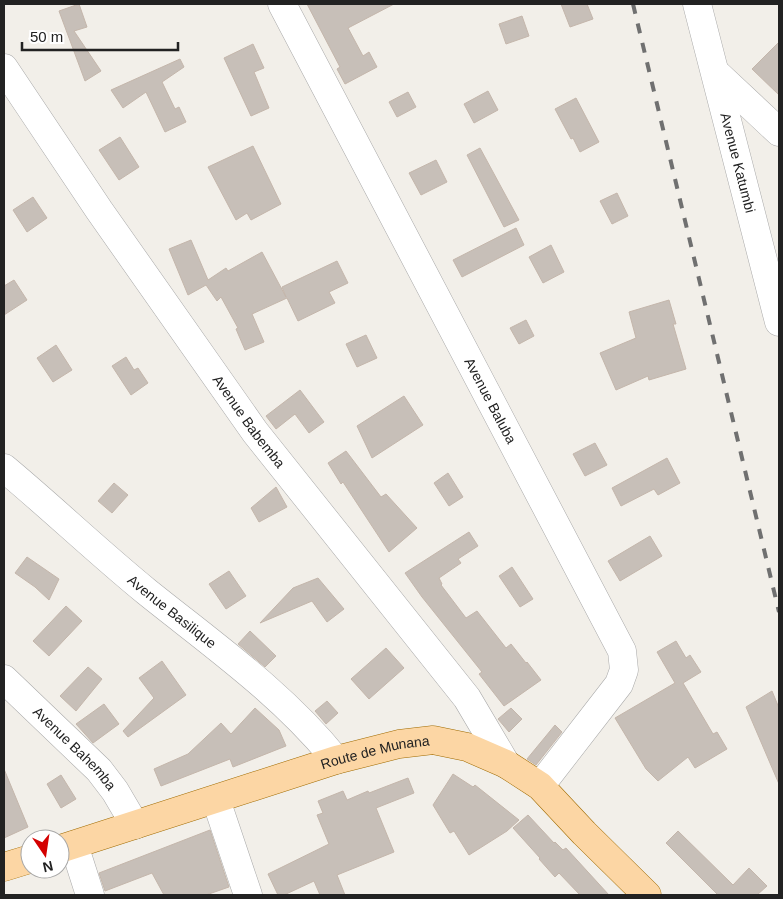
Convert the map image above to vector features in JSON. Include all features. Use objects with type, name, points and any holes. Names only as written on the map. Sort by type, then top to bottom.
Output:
[{"type":"main road","name":"Route de Munana","points":[[70,846],[336,760],[400,744],[433,740],[467,747],[506,764],[540,786],[584,833],[647,895]]},
{"type":"main road","points":[[4,867],[20,862]]},
{"type":"street","name":"Avenue Baluba","points":[[282,4],[622,651],[624,670],[619,684],[540,786]]},
{"type":"street","name":"Avenue Katumbi","points":[[697,4],[779,322]]},
{"type":"street","name":"Avenue Babemba","points":[[4,68],[99,210],[255,432],[467,698],[506,764]]},
{"type":"street","points":[[716,73],[779,132]]},
{"type":"street","name":"Avenue Basilique","points":[[4,468],[146,590],[257,678],[318,737],[336,760]]},
{"type":"street","name":"Avenue Bahemba","points":[[4,679],[99,770],[114,790],[135,825]]},
{"type":"street","points":[[216,800],[248,895]]},
{"type":"street","points":[[70,853],[90,895]]},
{"type":"building","points":[[79,4],[87,27],[74,31],[101,71],[85,81],[59,11]]},
{"type":"building","points":[[307,4],[394,4],[348,28],[363,56],[369,52],[377,67],[345,84],[337,69],[340,67]]},
{"type":"building","points":[[561,4],[587,4],[593,19],[570,27]]},
{"type":"building","points":[[522,16],[529,36],[506,44],[499,24]]},
{"type":"building","points":[[779,42],[779,95],[752,69]]},
{"type":"building","points":[[253,44],[264,68],[254,72],[269,108],[251,116],[224,58]]},
{"type":"building","points":[[180,59],[184,67],[162,82],[175,109],[179,107],[186,122],[165,132],[146,92],[123,108],[111,90]]},
{"type":"building","points":[[488,91],[498,110],[474,123],[464,104]]},
{"type":"building","points":[[408,92],[416,107],[397,117],[389,102]]},
{"type":"building","points":[[576,98],[599,142],[580,152],[555,109]]},
{"type":"building","points":[[120,137],[139,167],[119,180],[99,150]]},
{"type":"building","points":[[253,146],[281,204],[251,220],[247,213],[236,220],[208,167]]},
{"type":"building","points":[[480,148],[519,220],[504,227],[467,155]]},
{"type":"building","points":[[436,160],[447,182],[421,195],[409,173]]},
{"type":"building","points":[[617,193],[628,216],[612,224],[600,201]]},
{"type":"building","points":[[33,197],[47,218],[27,232],[13,210]]},
{"type":"building","points":[[516,228],[524,245],[462,277],[453,260]]},
{"type":"building","points":[[191,240],[208,280],[226,268],[228,271],[262,252],[286,297],[282,287],[337,261],[348,283],[329,292],[335,303],[298,321],[287,298],[252,314],[264,342],[245,350],[236,329],[238,328],[221,297],[217,301],[206,285],[188,295],[169,249]]},
{"type":"building","points":[[551,245],[564,272],[543,283],[529,257]]},
{"type":"building","points":[[14,280],[27,300],[4,315],[4,286]]},
{"type":"building","points":[[669,300],[676,324],[673,324],[686,369],[649,380],[648,376],[616,390],[600,353],[636,338],[629,312]]},
{"type":"building","points":[[526,320],[534,336],[519,344],[510,328]]},
{"type":"building","points":[[366,335],[377,358],[357,367],[346,344]]},
{"type":"building","points":[[56,345],[72,370],[53,382],[37,358]]},
{"type":"building","points":[[126,357],[134,370],[138,368],[148,383],[131,395],[112,366]]},
{"type":"building","points":[[300,390],[324,422],[309,433],[295,414],[276,429],[266,416]]},
{"type":"building","points":[[404,396],[423,425],[372,458],[357,426]]},
{"type":"building","points":[[595,443],[607,465],[585,476],[573,454]]},
{"type":"building","points":[[346,451],[381,497],[386,494],[417,528],[389,552],[343,482],[341,484],[328,463]]},
{"type":"building","points":[[667,458],[680,483],[658,495],[654,489],[621,506],[612,488]]},
{"type":"building","points":[[448,473],[463,497],[449,506],[434,483]]},
{"type":"building","points":[[114,483],[128,495],[112,513],[98,501]]},
{"type":"building","points":[[276,487],[287,507],[259,522],[251,508]]},
{"type":"building","points":[[469,532],[478,546],[458,559],[461,563],[439,578],[441,585],[466,618],[477,611],[506,648],[511,644],[541,680],[504,706],[479,674],[482,672],[405,573]]},
{"type":"building","points":[[650,536],[662,556],[620,581],[608,561]]},
{"type":"building","points":[[27,557],[59,579],[49,600],[15,573]]},
{"type":"building","points":[[512,567],[533,599],[520,607],[499,576]]},
{"type":"building","points":[[229,571],[246,596],[226,609],[209,584]]},
{"type":"building","points":[[318,578],[344,609],[327,622],[312,601],[260,623],[293,588]]},
{"type":"building","points":[[66,606],[82,621],[49,656],[33,641]]},
{"type":"building","points":[[250,631],[276,656],[265,667],[238,644]]},
{"type":"building","points":[[676,641],[686,658],[690,655],[701,672],[683,683],[713,734],[717,732],[727,749],[695,768],[688,757],[658,781],[646,769],[615,718],[675,683],[657,652]]},
{"type":"building","points":[[386,648],[404,668],[369,699],[351,679]]},
{"type":"building","points":[[162,661],[186,695],[128,737],[123,731],[154,698],[139,678]]},
{"type":"building","points":[[88,667],[102,679],[76,711],[60,696]]},
{"type":"building","points":[[772,691],[779,708],[779,784],[746,707]]},
{"type":"building","points":[[327,701],[338,713],[326,724],[315,711]]},
{"type":"building","points":[[104,704],[119,724],[93,743],[76,724]]},
{"type":"building","points":[[255,708],[279,730],[286,746],[233,767],[230,759],[161,786],[154,769],[188,754],[221,723],[231,734]]},
{"type":"building","points":[[511,708],[522,719],[509,732],[498,719]]},
{"type":"building","points":[[555,725],[562,732],[536,765],[527,759]]},
{"type":"building","points":[[4,769],[28,827],[20,829],[4,838]]},
{"type":"building","points":[[453,774],[473,787],[475,785],[519,820],[507,831],[469,855],[454,831],[450,833],[433,805]]},
{"type":"building","points":[[61,775],[76,799],[61,808],[47,784]]},
{"type":"building","points":[[408,778],[414,793],[376,808],[394,852],[337,875],[345,895],[320,895],[314,881],[284,895],[278,895],[268,874],[329,844],[317,815],[323,813],[318,801],[343,791],[347,800]]},
{"type":"building","points":[[528,815],[554,843],[563,850],[566,848],[609,895],[580,895],[559,873],[555,877],[513,828]]},
{"type":"building","points":[[210,830],[229,887],[206,895],[164,895],[152,873],[105,891],[99,873]]},
{"type":"building","points":[[678,831],[733,885],[749,868],[767,886],[757,895],[718,895],[666,843]]},
{"type":"railway","points":[[633,4],[779,612]]}]
